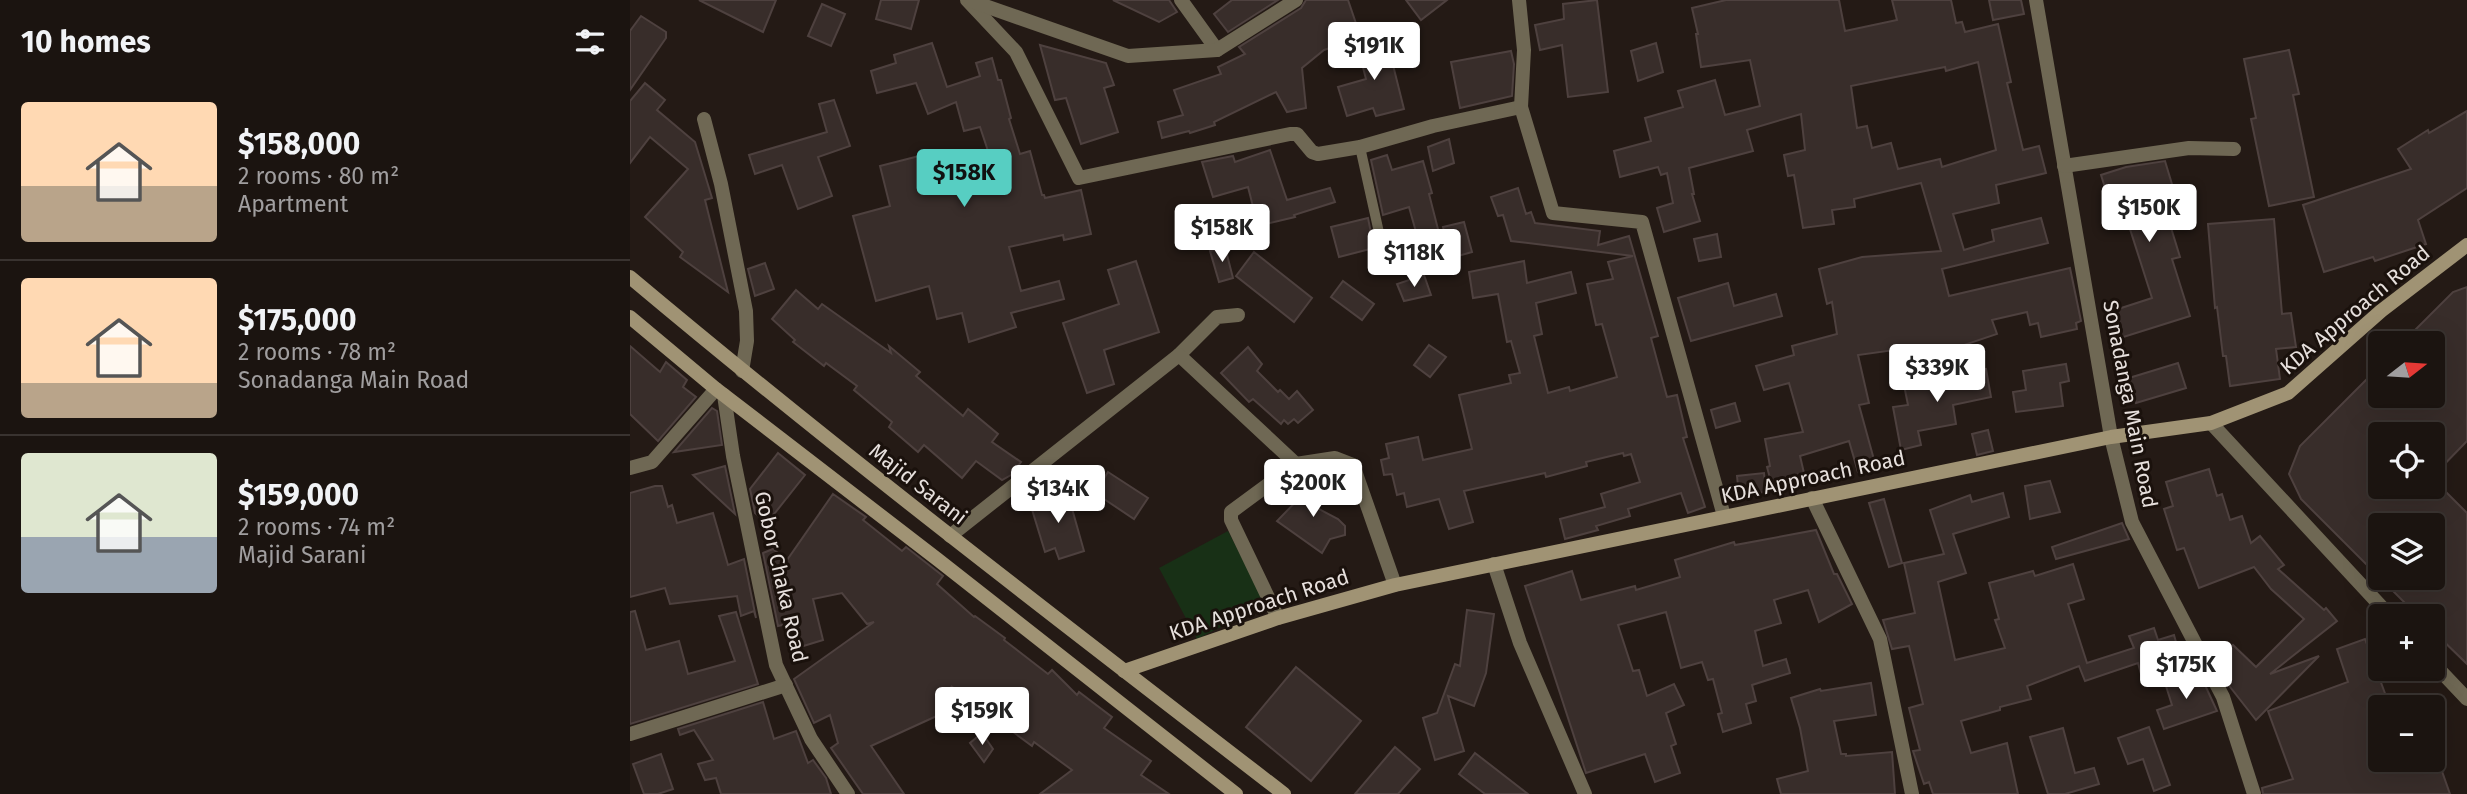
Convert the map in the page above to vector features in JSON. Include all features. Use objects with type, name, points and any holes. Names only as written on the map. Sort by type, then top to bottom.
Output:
[{"type":"main road","name":"KDA Approach Road","points":[[1124,671],[1278,618],[1395,585],[2111,437],[2211,423],[2288,393],[2381,311],[2467,245]]},
{"type":"main road","name":"Majid Sarani","points":[[630,277],[742,371],[1058,622],[1284,794]]},
{"type":"main road","points":[[630,317],[720,392],[1236,794]]},
{"type":"street","points":[[968,0],[1128,56],[1217,50],[1296,0]]},
{"type":"street","points":[[968,0],[1016,52],[1079,178],[1290,134],[1297,134],[1312,152],[1318,154],[1360,147],[1433,126],[1521,107]]},
{"type":"street","points":[[1181,0],[1217,50]]},
{"type":"street","points":[[1519,0],[1524,50],[1521,107],[1553,212],[1643,222],[1724,516]]},
{"type":"street","name":"Sonadanga Main Road","points":[[2036,0],[2111,437],[2132,522],[2223,698],[2254,794]]},
{"type":"street","points":[[704,119],[721,184],[746,311],[747,341],[742,371]]},
{"type":"street","points":[[2064,166],[2189,148],[2234,149]]},
{"type":"street","points":[[950,536],[1179,355],[1217,317],[1238,315]]},
{"type":"street","points":[[1179,355],[1296,464]]},
{"type":"street","points":[[630,468],[652,462],[720,392]]},
{"type":"street","name":"Gobor Chaka Road","points":[[720,392],[776,665],[811,739],[848,794]]},
{"type":"street","points":[[2211,423],[2379,604]]},
{"type":"street","points":[[1278,618],[1231,520],[1231,512],[1296,464],[1335,457],[1353,465],[1395,585]]},
{"type":"street","points":[[1812,498],[1880,639],[1912,794]]},
{"type":"street","points":[[1494,564],[1520,643],[1585,794]]},
{"type":"street","points":[[2445,676],[2467,699]]},
{"type":"street","points":[[630,734],[786,685]]},
{"type":"lane","points":[[1360,147],[1386,264]]},
{"type":"green space","points":[[1228,531],[1266,604],[1197,639],[1159,568]]},
{"type":"building","points":[[699,0],[776,0],[763,32]]},
{"type":"building","points":[[881,0],[919,0],[911,29],[876,19]]},
{"type":"building","points":[[1113,0],[1169,0],[1177,12],[1159,22]]},
{"type":"building","points":[[1232,0],[1278,0],[1228,32],[1214,14]]},
{"type":"building","points":[[1306,0],[1348,0],[1361,38],[1324,50],[1302,68],[1306,108],[1287,112],[1276,92],[1214,122],[1215,125],[1162,138],[1158,122],[1183,115],[1174,90],[1221,74],[1218,67],[1245,54],[1239,47],[1301,8]]},
{"type":"building","points":[[1406,0],[1447,0],[1421,20]]},
{"type":"building","points":[[1597,0],[1608,92],[1568,97],[1562,45],[1540,50],[1535,25],[1564,19],[1563,4]]},
{"type":"building","points":[[1726,0],[1839,0],[1845,31],[1897,20],[1892,0],[1951,0],[1956,23],[1962,22],[1965,32],[1998,24],[2011,82],[2007,83],[2023,150],[2039,146],[2046,173],[1996,185],[1999,203],[1953,214],[1964,250],[1994,241],[1992,230],[2041,218],[2048,243],[1942,269],[1949,296],[2070,268],[2081,321],[2076,323],[2077,329],[2041,337],[2038,323],[2030,325],[2027,312],[1992,320],[1997,334],[1899,367],[1894,350],[1858,355],[1869,403],[1859,405],[1876,467],[1858,472],[1849,441],[1800,456],[1804,473],[1771,482],[1765,439],[1803,432],[1789,383],[1764,390],[1756,366],[1794,355],[1792,346],[1837,334],[1832,302],[1827,304],[1819,269],[1862,257],[1941,251],[1921,183],[1854,199],[1855,207],[1832,210],[1834,224],[1803,228],[1794,175],[1788,176],[1784,155],[1805,150],[1801,114],[1747,130],[1753,151],[1689,168],[1692,194],[1700,221],[1664,232],[1657,208],[1673,203],[1667,173],[1661,175],[1658,167],[1620,177],[1614,151],[1651,141],[1645,118],[1683,107],[1678,91],[1715,80],[1725,115],[1760,106],[1750,60],[1701,67],[1692,8]],"holes":[[[1978,62],[1996,150],[1942,167],[1940,159],[1898,169],[1891,143],[1872,148],[1867,126],[1857,128],[1851,86],[1945,67],[1946,71]]]},
{"type":"building","points":[[1989,0],[2021,0],[2024,14],[1993,20]]},
{"type":"building","points":[[822,4],[845,14],[831,46],[808,36]]},
{"type":"building","points":[[641,16],[666,32],[666,38],[630,90],[630,31]]},
{"type":"building","points":[[1386,37],[1404,109],[1376,116],[1373,108],[1347,116],[1338,87],[1366,79],[1357,44]]},
{"type":"building","points":[[932,43],[947,87],[980,76],[976,63],[992,58],[998,80],[1001,80],[1020,154],[1030,151],[1042,195],[1045,198],[1081,190],[1091,234],[1064,240],[1063,235],[1009,247],[1021,291],[1059,281],[1064,299],[1011,313],[1016,327],[969,342],[962,313],[937,319],[929,286],[876,301],[853,216],[890,206],[880,166],[923,155],[929,177],[991,160],[980,127],[964,131],[956,102],[928,114],[916,83],[877,93],[871,71],[896,63],[894,55]]},
{"type":"building","points":[[1656,43],[1663,72],[1638,81],[1631,51]]},
{"type":"building","points":[[1040,45],[1106,63],[1114,85],[1104,88],[1118,132],[1081,144],[1066,98],[1055,100]]},
{"type":"building","points":[[2289,50],[2299,94],[2293,95],[2314,197],[2269,206],[2251,119],[2256,118],[2244,59]]},
{"type":"building","points":[[1511,51],[1514,64],[1512,96],[1460,108],[1451,62]]},
{"type":"building","points":[[645,83],[665,100],[657,110],[695,142],[712,198],[705,200],[728,292],[680,257],[683,252],[645,217],[688,169],[650,137],[630,163],[630,101]]},
{"type":"building","points":[[834,100],[850,146],[818,157],[832,196],[798,209],[782,165],[755,174],[749,155],[827,132],[819,104]]},
{"type":"building","points":[[2467,111],[2467,188],[2418,220],[2426,244],[2375,261],[2373,257],[2324,272],[2303,205],[2411,169],[2398,149],[2428,130],[2429,133]]},
{"type":"building","points":[[1449,139],[1454,163],[1433,171],[1428,147]]},
{"type":"building","points":[[1270,150],[1287,200],[1330,188],[1335,202],[1294,215],[1295,217],[1258,226],[1248,187],[1213,197],[1202,162],[1233,156],[1235,162]]},
{"type":"building","points":[[1387,155],[1392,170],[1423,161],[1439,233],[1418,239],[1409,207],[1383,215],[1371,160]]},
{"type":"building","points":[[2165,161],[2181,214],[2168,218],[2180,257],[2172,259],[2190,316],[2117,339],[2109,312],[2152,298],[2122,204],[2111,207],[2101,175],[2126,167]]},
{"type":"building","points":[[1518,188],[1526,214],[1531,212],[1535,223],[1600,231],[1598,245],[1629,236],[1658,336],[1651,338],[1667,397],[1677,395],[1687,437],[1683,438],[1705,507],[1688,513],[1681,493],[1628,509],[1630,516],[1596,526],[1598,530],[1565,539],[1560,519],[1605,507],[1601,494],[1640,482],[1631,454],[1624,456],[1623,453],[1586,462],[1587,466],[1546,477],[1545,473],[1464,491],[1473,522],[1449,529],[1439,499],[1407,507],[1404,493],[1397,495],[1392,474],[1384,475],[1381,460],[1389,458],[1386,444],[1418,437],[1423,460],[1472,449],[1459,395],[1511,383],[1509,375],[1520,373],[1511,341],[1507,342],[1498,294],[1473,298],[1469,272],[1524,261],[1527,283],[1571,272],[1576,293],[1536,303],[1542,334],[1534,336],[1548,393],[1569,387],[1570,391],[1617,377],[1602,324],[1596,325],[1587,284],[1613,279],[1608,262],[1633,256],[1511,241],[1503,215],[1498,216],[1491,197]]},
{"type":"building","points":[[1368,218],[1374,248],[1339,257],[1331,227]]},
{"type":"building","points":[[2274,219],[2282,314],[2291,313],[2296,347],[2276,349],[2280,379],[2230,386],[2217,307],[2215,308],[2208,224]]},
{"type":"building","points":[[1464,222],[1472,252],[1451,258],[1443,227]]},
{"type":"building","points":[[1717,234],[1721,257],[1699,261],[1694,239]]},
{"type":"building","points":[[1225,247],[1233,278],[1219,282],[1210,251]]},
{"type":"building","points":[[1254,252],[1312,298],[1294,322],[1236,276]]},
{"type":"building","points":[[1136,261],[1159,332],[1104,350],[1114,384],[1087,393],[1063,323],[1119,304],[1108,270]]},
{"type":"building","points":[[765,263],[774,289],[755,296],[748,269]]},
{"type":"building","points":[[1424,275],[1431,295],[1404,301],[1397,284]]},
{"type":"building","points":[[1343,281],[1374,304],[1362,320],[1331,297]]},
{"type":"building","points":[[1728,283],[1734,306],[1776,294],[1782,316],[1691,341],[1678,298]]},
{"type":"building","points":[[2467,287],[2467,441],[2445,464],[2445,422],[2368,422],[2368,499],[2445,499],[2445,491],[2467,513],[2467,664],[2445,643],[2445,604],[2406,604],[2392,590],[2445,590],[2445,513],[2368,513],[2368,566],[2301,499],[2289,474],[2300,446],[2368,378],[2368,408],[2445,408],[2445,331],[2414,331],[2453,292]]},
{"type":"building","points":[[796,290],[818,309],[822,304],[891,353],[889,346],[920,372],[916,376],[963,416],[968,409],[998,434],[992,442],[1021,462],[1011,475],[1002,480],[976,461],[962,478],[924,445],[918,452],[889,427],[892,422],[854,390],[857,386],[826,363],[824,366],[793,342],[795,340],[772,319]]},
{"type":"building","points":[[1429,345],[1446,357],[1430,377],[1414,365]]},
{"type":"building","points":[[630,346],[660,372],[666,362],[687,380],[683,387],[696,397],[658,441],[630,414]]},
{"type":"building","points":[[1248,347],[1262,364],[1257,371],[1278,392],[1280,390],[1289,399],[1297,391],[1313,410],[1298,423],[1294,419],[1288,424],[1284,420],[1281,424],[1253,399],[1249,402],[1221,373]]},
{"type":"building","points":[[2178,363],[2186,388],[2136,403],[2129,378]]},
{"type":"building","points":[[2066,364],[2069,381],[2060,383],[2063,406],[2016,412],[2013,392],[2026,390],[2023,371]]},
{"type":"building","points":[[1986,369],[1991,397],[1953,405],[1956,424],[1918,431],[1921,445],[1901,450],[1893,407],[1908,405],[1904,385]]},
{"type":"building","points":[[1735,403],[1740,421],[1716,428],[1711,410]]},
{"type":"building","points":[[712,408],[717,411],[722,445],[674,452]]},
{"type":"building","points":[[1988,430],[1993,451],[1977,455],[1972,434]]},
{"type":"building","points":[[778,453],[805,475],[767,523],[755,513],[750,489]]},
{"type":"building","points":[[725,466],[735,514],[693,475]]},
{"type":"building","points":[[2209,469],[2217,496],[2222,494],[2230,520],[2242,516],[2251,543],[2260,536],[2284,565],[2278,569],[2324,610],[2326,608],[2337,621],[2270,674],[2319,656],[2256,720],[2227,683],[2216,663],[2233,645],[2256,667],[2304,619],[2271,589],[2254,567],[2199,588],[2184,548],[2177,550],[2164,509],[2173,506],[2166,482]]},
{"type":"building","points":[[1108,472],[1148,498],[1134,519],[1095,493]]},
{"type":"building","points":[[1764,473],[1766,492],[1739,495],[1737,476]]},
{"type":"building","points":[[1316,481],[1330,494],[1317,508],[1338,519],[1345,526],[1345,535],[1330,539],[1322,553],[1277,521]]},
{"type":"building","points":[[2050,481],[2060,512],[2030,519],[2025,486]]},
{"type":"building","points":[[662,486],[668,507],[672,505],[677,523],[713,513],[728,565],[744,559],[756,618],[754,611],[741,616],[737,596],[670,604],[665,588],[630,597],[630,493]]},
{"type":"building","points":[[1067,491],[1084,551],[1059,559],[1055,548],[1045,552],[1030,503]]},
{"type":"building","points":[[2003,493],[2009,517],[1953,534],[1966,573],[1938,582],[1955,660],[2005,648],[1995,620],[1999,619],[1989,583],[2033,571],[2035,576],[2073,564],[2084,599],[2068,604],[2087,663],[2134,648],[2129,636],[2154,628],[2158,640],[2174,635],[2178,649],[2163,654],[2167,665],[2141,674],[2138,663],[2085,681],[2079,666],[2027,686],[2031,699],[1961,721],[1971,753],[2007,743],[2018,794],[1933,794],[1929,782],[1924,784],[1913,751],[1920,750],[1909,708],[1923,704],[1909,646],[1892,649],[1883,620],[1915,613],[1904,563],[1944,554],[1930,510],[1970,495],[1972,502]]},
{"type":"building","points":[[833,494],[866,517],[863,520],[902,551],[906,547],[943,576],[937,584],[974,617],[1005,638],[1004,640],[1048,674],[1052,670],[1077,695],[1079,692],[1112,717],[1104,728],[1151,761],[1141,775],[1169,794],[1040,794],[1072,770],[1034,742],[1032,746],[951,686],[963,704],[871,746],[904,794],[863,794],[831,748],[838,743],[830,715],[814,723],[794,679],[874,622],[867,624],[842,593],[813,599],[823,640],[797,648],[791,623],[778,626],[763,553],[773,549],[787,560]]},
{"type":"building","points":[[1884,499],[1902,563],[1889,567],[1869,503]]},
{"type":"building","points":[[2122,523],[2129,539],[2056,559],[2052,547]]},
{"type":"building","points":[[1816,530],[1834,574],[1837,574],[1852,604],[1819,622],[1808,590],[1774,600],[1781,623],[1755,631],[1763,666],[1786,659],[1790,673],[1752,685],[1756,701],[1746,704],[1751,723],[1723,732],[1718,714],[1722,713],[1713,679],[1708,680],[1702,662],[1681,668],[1666,612],[1618,625],[1633,671],[1639,670],[1647,696],[1674,684],[1684,705],[1666,713],[1676,744],[1671,746],[1680,773],[1655,782],[1645,754],[1586,773],[1525,586],[1572,571],[1581,600],[1635,586],[1636,590],[1680,577],[1675,560],[1734,542],[1735,545]]},
{"type":"building","points":[[1467,610],[1494,614],[1486,673],[1474,706],[1448,696],[1464,751],[1435,760],[1423,718],[1437,713],[1455,664],[1460,666]]},
{"type":"building","points":[[635,611],[646,650],[679,641],[688,674],[735,661],[719,616],[736,612],[758,684],[630,724],[630,612]]},
{"type":"building","points":[[2365,639],[2368,647],[2368,681],[2380,681],[2386,695],[2368,695],[2368,772],[2442,772],[2450,794],[2263,794],[2262,788],[2293,779],[2268,711],[2348,682],[2337,649]]},
{"type":"building","points":[[1296,667],[1361,721],[1311,781],[1246,727]]},
{"type":"building","points":[[2199,672],[2217,711],[2164,729],[2157,710],[2172,705],[2165,683]]},
{"type":"building","points":[[1871,683],[1876,715],[1834,721],[1841,754],[1846,756],[1892,752],[1895,794],[1781,794],[1777,779],[1808,771],[1791,698],[1820,689],[1821,691]]},
{"type":"building","points":[[763,702],[774,739],[796,731],[808,763],[813,760],[826,778],[831,794],[721,794],[716,778],[705,780],[698,764],[713,760],[694,730],[680,735],[678,729]]},
{"type":"building","points":[[2149,727],[2170,785],[2154,791],[2143,759],[2128,764],[2118,738]]},
{"type":"building","points":[[2063,728],[2075,773],[2094,768],[2099,784],[2065,794],[2048,794],[2030,737]]},
{"type":"building","points":[[982,733],[993,749],[984,762],[970,743]]},
{"type":"building","points":[[1395,747],[1420,769],[1398,794],[1355,794]]},
{"type":"building","points":[[1475,753],[1528,794],[1485,794],[1459,774]]},
{"type":"building","points":[[661,754],[673,789],[658,794],[644,794],[633,764]]}]
